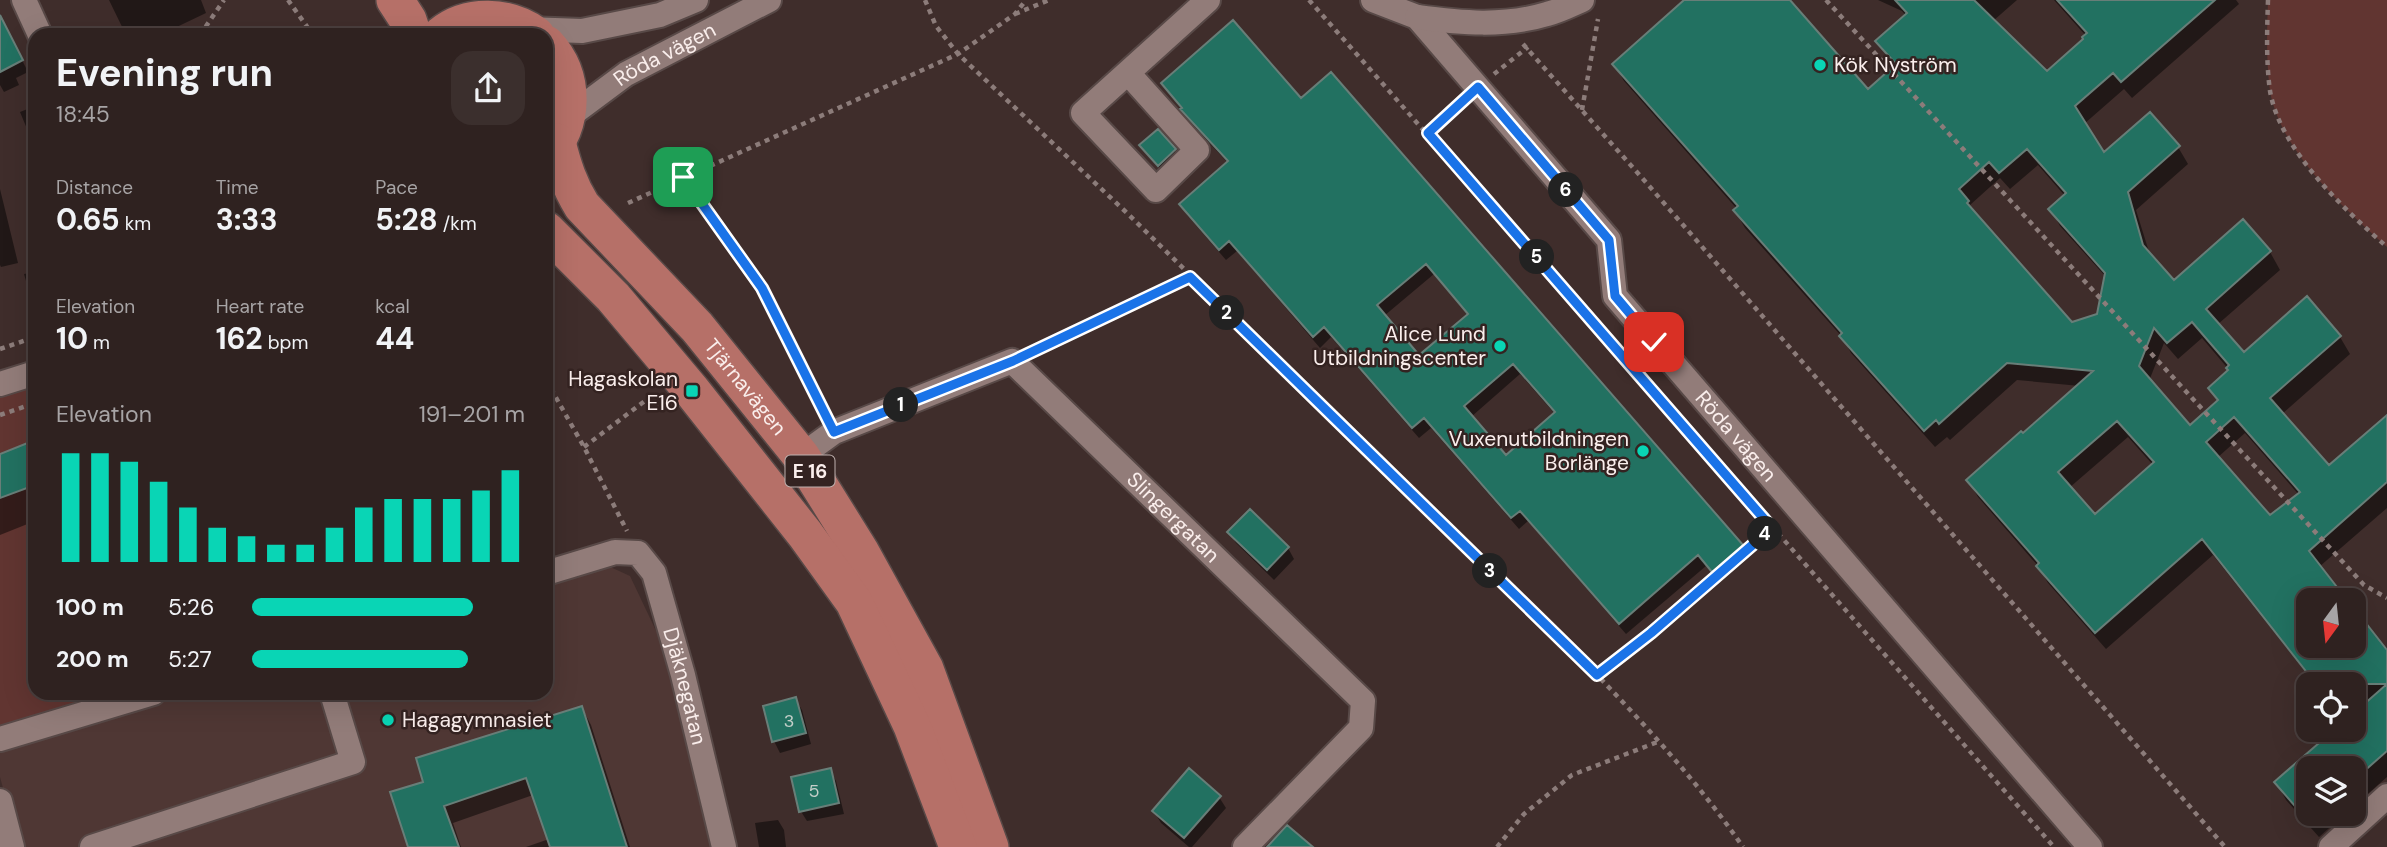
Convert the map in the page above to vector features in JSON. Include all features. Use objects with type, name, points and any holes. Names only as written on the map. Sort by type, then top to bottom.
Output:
[{"type":"highway","points":[[395,0],[411,28]]},
{"type":"highway","points":[[453,28],[464,22],[484,19],[518,26]]},
{"type":"highway","name":"Tjärnavägen","points":[[553,58],[562,66],[569,100],[557,139],[568,180],[582,206],[697,327],[801,456],[860,551],[925,669],[990,847]]},
{"type":"highway","name":"Tjärnavägen","points":[[553,236],[613,297],[692,391],[806,534],[854,602],[912,726],[958,847]]},
{"type":"street","points":[[24,0],[37,28]]},
{"type":"street","name":"Röda vägen","points":[[553,29],[582,31],[660,15],[696,0]]},
{"type":"street","name":"Röda vägen","points":[[557,139],[626,74],[769,0]]},
{"type":"street","points":[[1128,73],[1197,150],[1156,190],[1083,113],[1208,0]]},
{"type":"street","name":"Röda vägen","points":[[1373,0],[1417,17],[1609,240],[1615,296],[2090,847]]},
{"type":"street","points":[[1417,17],[1457,22],[1504,23],[1591,6]]},
{"type":"street","name":"Röda vägen","points":[[518,26],[544,28]]},
{"type":"street","points":[[801,456],[834,432],[1013,361]]},
{"type":"street","name":"Slingergatan","points":[[1013,361],[1363,701],[1362,727],[1245,847]]},
{"type":"street","points":[[0,384],[28,375]]},
{"type":"street","points":[[553,571],[626,552]]},
{"type":"street","name":"Djäknegatan","points":[[626,552],[653,573],[682,675],[724,847]]},
{"type":"street","points":[[0,739],[130,700]]},
{"type":"street","points":[[92,847],[353,762],[334,700]]},
{"type":"street","points":[[2330,847],[2387,796]]},
{"type":"street","points":[[0,801],[12,847]]},
{"type":"path","points":[[205,28],[224,0]]},
{"type":"path","points":[[288,0],[308,28]]},
{"type":"path","points":[[925,0],[936,26],[958,54],[1128,214],[1597,675],[1660,741],[1743,847]]},
{"type":"path","points":[[1015,14],[1026,0]]},
{"type":"path","points":[[628,203],[958,54],[1015,14],[1049,0]]},
{"type":"path","points":[[1309,0],[2054,847]]},
{"type":"path","points":[[1826,0],[2364,585],[2387,598]]},
{"type":"path","points":[[2268,0],[2270,93],[2287,138],[2326,188],[2387,247]]},
{"type":"path","points":[[1582,111],[1591,6]]},
{"type":"path","points":[[1504,23],[2225,847]]},
{"type":"path","points":[[1428,133],[1478,87],[1536,40]]},
{"type":"path","points":[[683,177],[762,288],[834,432]]},
{"type":"path","points":[[1013,361],[1190,277]]},
{"type":"path","points":[[0,349],[28,339]]},
{"type":"path","points":[[553,392],[584,447],[626,552]]},
{"type":"path","points":[[584,447],[654,394]]},
{"type":"path","points":[[0,415],[28,405]]},
{"type":"path","points":[[1597,675],[1651,633],[1772,528]]},
{"type":"path","points":[[1497,847],[1524,814],[1572,775],[1660,741]]},
{"type":"shaded area","points":[[2268,0],[2387,0],[2387,247],[2316,177],[2286,135],[2270,91],[2267,57]]},
{"type":"shaded area","points":[[28,375],[28,700],[130,700],[0,739],[0,384]]},
{"type":"shaded area","name":"Hagagymnasiet","points":[[606,565],[630,576],[677,675],[716,847],[19,847],[0,777],[0,746],[154,700],[553,700],[553,581]]},
{"type":"building","points":[[1684,0],[1790,0],[1868,89],[1896,64],[1875,41],[1907,13],[1895,0],[1974,0],[2047,71],[2087,33],[2057,0],[2215,0],[2121,82],[2113,73],[2075,106],[2104,152],[2150,112],[2180,146],[2128,192],[2143,245],[2174,280],[2243,219],[2271,251],[2206,309],[2244,352],[2307,296],[2341,336],[2270,398],[2329,465],[2387,415],[2387,482],[2309,551],[2338,588],[2296,588],[2296,658],[2366,658],[2366,623],[2387,650],[2387,684],[2366,684],[2366,672],[2307,672],[2202,539],[2095,633],[2036,566],[2039,563],[1966,480],[2093,371],[2007,363],[1939,424],[1936,420],[1924,431],[1839,336],[1842,333],[1733,210],[1738,206],[1612,64]],"holes":[[[2027,149],[2066,193],[2048,209],[2105,273],[2097,314],[2072,322],[1967,203],[1969,201],[1959,189],[1989,162],[1999,173]],[[2192,322],[2229,365],[2226,368],[2228,370],[2208,388],[2218,400],[2190,425],[2139,366],[2154,328],[2167,343]],[[2234,417],[2300,492],[2270,515],[2206,442]],[[2117,421],[2154,462],[2095,514],[2058,472]]]},
{"type":"building","points":[[0,15],[23,60],[0,72]]},
{"type":"building","name":"Alice Lund Utbildningscenter","points":[[1233,20],[1301,98],[1331,72],[1743,545],[1712,572],[1698,555],[1619,624],[1520,511],[1511,518],[1424,418],[1412,428],[1324,327],[1313,337],[1229,241],[1219,250],[1179,204],[1228,161],[1180,109],[1182,108],[1161,83]],"holes":[[[1426,264],[1468,314],[1419,355],[1377,305]],[[1513,364],[1555,412],[1506,455],[1464,406]]]},
{"type":"building","points":[[1158,129],[1176,149],[1158,166],[1139,145]]},
{"type":"building","points":[[28,443],[28,488],[0,498],[0,454]]},
{"type":"building","points":[[1250,509],[1289,547],[1267,570],[1227,532]]},
{"type":"building","points":[[2387,684],[2387,751],[2366,769],[2366,756],[2304,756],[2320,742],[2366,742],[2366,702]]},
{"type":"building","points":[[796,697],[806,733],[772,742],[763,706]]},
{"type":"building","points":[[582,706],[627,847],[550,847],[526,778],[444,806],[459,847],[408,847],[390,792],[423,782],[416,758]]},
{"type":"building","points":[[2296,763],[2296,807],[2274,782]]},
{"type":"building","points":[[831,768],[839,803],[799,812],[791,777]]},
{"type":"building","points":[[1189,768],[1221,796],[1184,838],[1152,811]]},
{"type":"building","points":[[1287,825],[1313,847],[1267,847]]},
{"type":"place","name":"Kök Nyström","points":[[1820,65]]},
{"type":"place","name":"Alice Lund Utbildningscenter","points":[[1500,346]]},
{"type":"place","name":"Hagaskolan E16","points":[[692,391]]},
{"type":"place","name":"Vuxenutbildningen Borlänge","points":[[1643,451]]},
{"type":"place","name":"Hagagymnasiet","points":[[388,720]]},
{"type":"route","points":[[683,177],[762,288],[834,432],[1013,361],[1190,277],[1597,675],[1651,633],[1772,528],[1428,133],[1478,87],[1609,240],[1615,296],[1654,342]]}]
